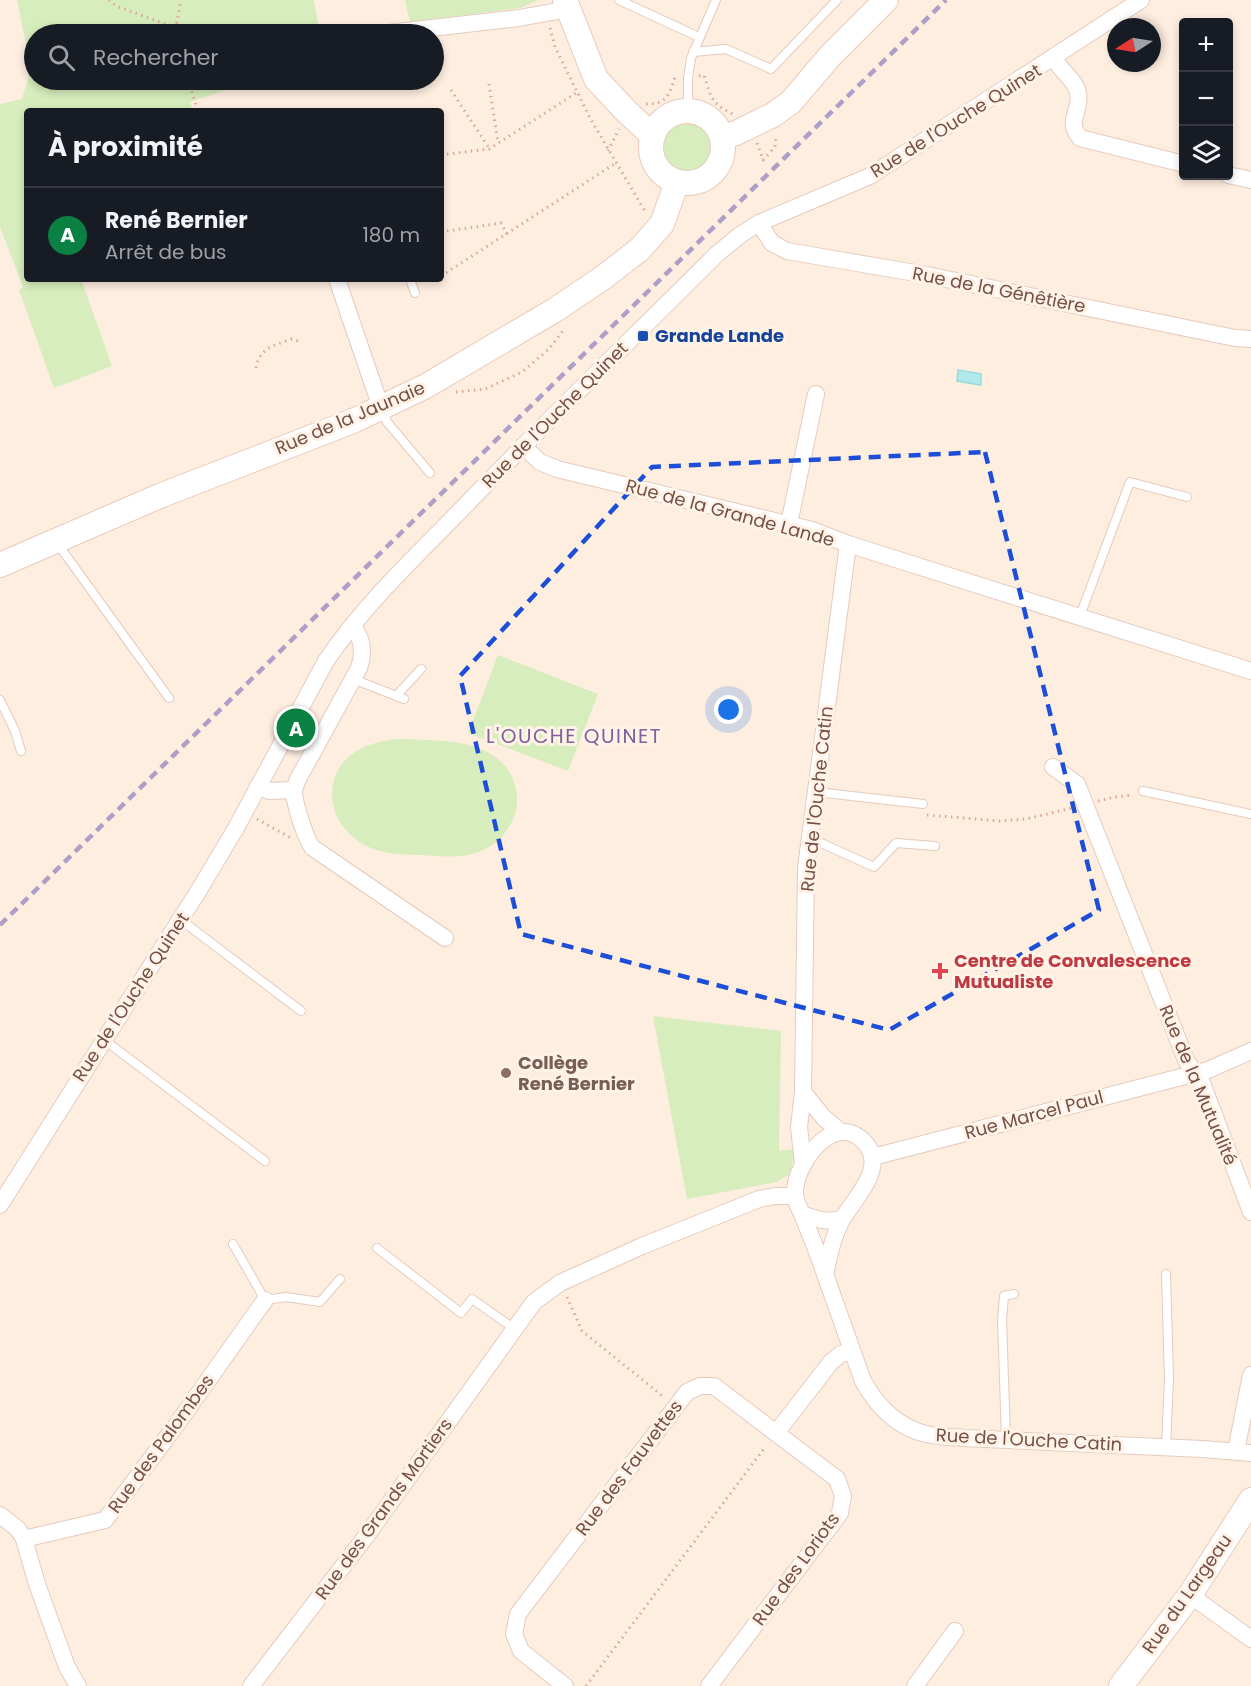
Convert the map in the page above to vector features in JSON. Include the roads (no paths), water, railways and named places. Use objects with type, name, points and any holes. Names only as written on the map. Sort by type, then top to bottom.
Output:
[{"type":"street","points":[[722,137],[773,115],[791,102],[830,56],[886,0]]},
{"type":"street","name":"Rue de l'Ouche Quinet","points":[[0,1205],[103,1039],[181,920],[245,812],[317,675],[352,626],[385,588],[522,446],[717,254],[740,235],[759,223],[870,176],[1141,0]]},
{"type":"street","points":[[444,25],[560,8],[596,79],[653,136]]},
{"type":"street","points":[[1054,58],[1078,92],[1078,104],[1073,122],[1074,131],[1080,138],[1179,163]]},
{"type":"street","points":[[688,111],[703,114],[709,118],[719,130],[724,145],[721,162],[710,176],[694,183],[676,182],[669,179],[657,167],[651,152],[653,136],[658,126],[677,112],[688,111]]},
{"type":"street","points":[[1233,176],[1251,180]]},
{"type":"street","name":"Rue de la Jaunaie","points":[[0,565],[162,495],[381,408],[426,386],[555,310],[640,249],[662,224],[676,182]]},
{"type":"street","name":"Rue de la Génêtière","points":[[759,223],[772,243],[787,251],[927,275],[1235,338],[1251,339]]},
{"type":"street","points":[[338,282],[381,408]]},
{"type":"street","points":[[789,524],[816,394]]},
{"type":"street","name":"Rue de la Grande Lande","points":[[522,446],[540,462],[557,469],[812,530],[848,544],[1251,671]]},
{"type":"street","name":"Rue de l'Ouche Catin","points":[[804,1163],[799,1127],[803,1092],[806,868],[848,544]]},
{"type":"street","points":[[352,626],[361,640],[360,663],[294,790],[307,839],[314,848],[446,938]]},
{"type":"street","name":"Rue de la Mutualité","points":[[1053,767],[1077,784],[1186,1060],[1202,1083],[1251,1212]]},
{"type":"street","points":[[258,786],[269,791],[294,790]]},
{"type":"street","name":"Rue Marcel Paul","points":[[873,1158],[1208,1070],[1251,1051]]},
{"type":"street","points":[[803,1092],[824,1118],[841,1132]]},
{"type":"street","points":[[825,1276],[830,1250],[843,1218],[873,1170],[873,1158],[860,1137],[841,1132],[820,1143],[804,1163],[796,1184],[795,1196],[802,1214],[821,1221],[833,1222],[843,1218]]},
{"type":"street","name":"Rue des Grands Mortiers","points":[[251,1686],[367,1535],[534,1302],[561,1283],[642,1246],[759,1199],[795,1196]]},
{"type":"street","name":"Rue de l'Ouche Catin","points":[[802,1214],[863,1381],[871,1396],[886,1413],[905,1425],[926,1434],[964,1438],[1244,1452]]},
{"type":"street","name":"Rue des Palombes","points":[[24,1539],[105,1520],[265,1300]]},
{"type":"street","points":[[777,1433],[831,1362],[851,1351]]},
{"type":"street","points":[[1244,1452],[1251,1375]]},
{"type":"street","name":"Rue des Fauvettes","points":[[565,1686],[520,1651],[514,1634],[518,1614],[687,1392],[700,1386],[714,1386],[777,1433]]},
{"type":"street","name":"Rue des Loriots","points":[[709,1686],[840,1514],[843,1496],[837,1479],[777,1433]]},
{"type":"street","name":"Rue du Largeau","points":[[1128,1683],[1190,1595],[1251,1500]]},
{"type":"street","points":[[0,1515],[18,1529],[24,1539],[37,1584],[67,1666],[78,1686]]},
{"type":"street","points":[[1190,1595],[1251,1639]]},
{"type":"street","points":[[915,1686],[955,1630]]},
{"type":"lane","points":[[619,0],[699,37]]},
{"type":"lane","points":[[688,111],[688,78],[693,52],[716,0]]},
{"type":"lane","points":[[693,52],[726,49],[771,69],[837,0]]},
{"type":"lane","points":[[411,282],[415,293]]},
{"type":"lane","points":[[381,408],[387,422],[430,473]]},
{"type":"lane","points":[[1080,616],[1130,482],[1187,497]]},
{"type":"lane","points":[[55,541],[169,698]]},
{"type":"lane","points":[[353,679],[400,698],[420,669]]},
{"type":"lane","points":[[0,700],[15,731],[21,751]]},
{"type":"lane","points":[[1143,791],[1251,814]]},
{"type":"lane","points":[[816,792],[923,804]]},
{"type":"lane","points":[[810,838],[874,867],[896,843],[935,846]]},
{"type":"lane","points":[[181,920],[301,1011]]},
{"type":"lane","points":[[103,1039],[265,1161]]},
{"type":"lane","points":[[233,1244],[265,1300],[286,1297],[320,1302],[340,1279]]},
{"type":"lane","points":[[377,1248],[462,1313],[472,1299],[515,1329]]},
{"type":"lane","points":[[1166,1274],[1169,1379],[1166,1447]]},
{"type":"lane","points":[[1006,1439],[1002,1320],[1004,1296],[1014,1294]]},
{"type":"water","points":[[958,370],[981,374],[981,385],[957,381]]},
{"type":"railway","points":[[0,925],[946,0]]},
{"type":"place","name":"Grande Lande","points":[[643,336]]},
{"type":"place","name":"René Bernier","points":[[296,728]]},
{"type":"place","name":"Centre de Convalescence Mutualiste","points":[[940,971]]},
{"type":"place","name":"Collège René Bernier","points":[[506,1073]]},
{"type":"district","name":"L'OUCHE QUINET","points":[[574,736]]}]
